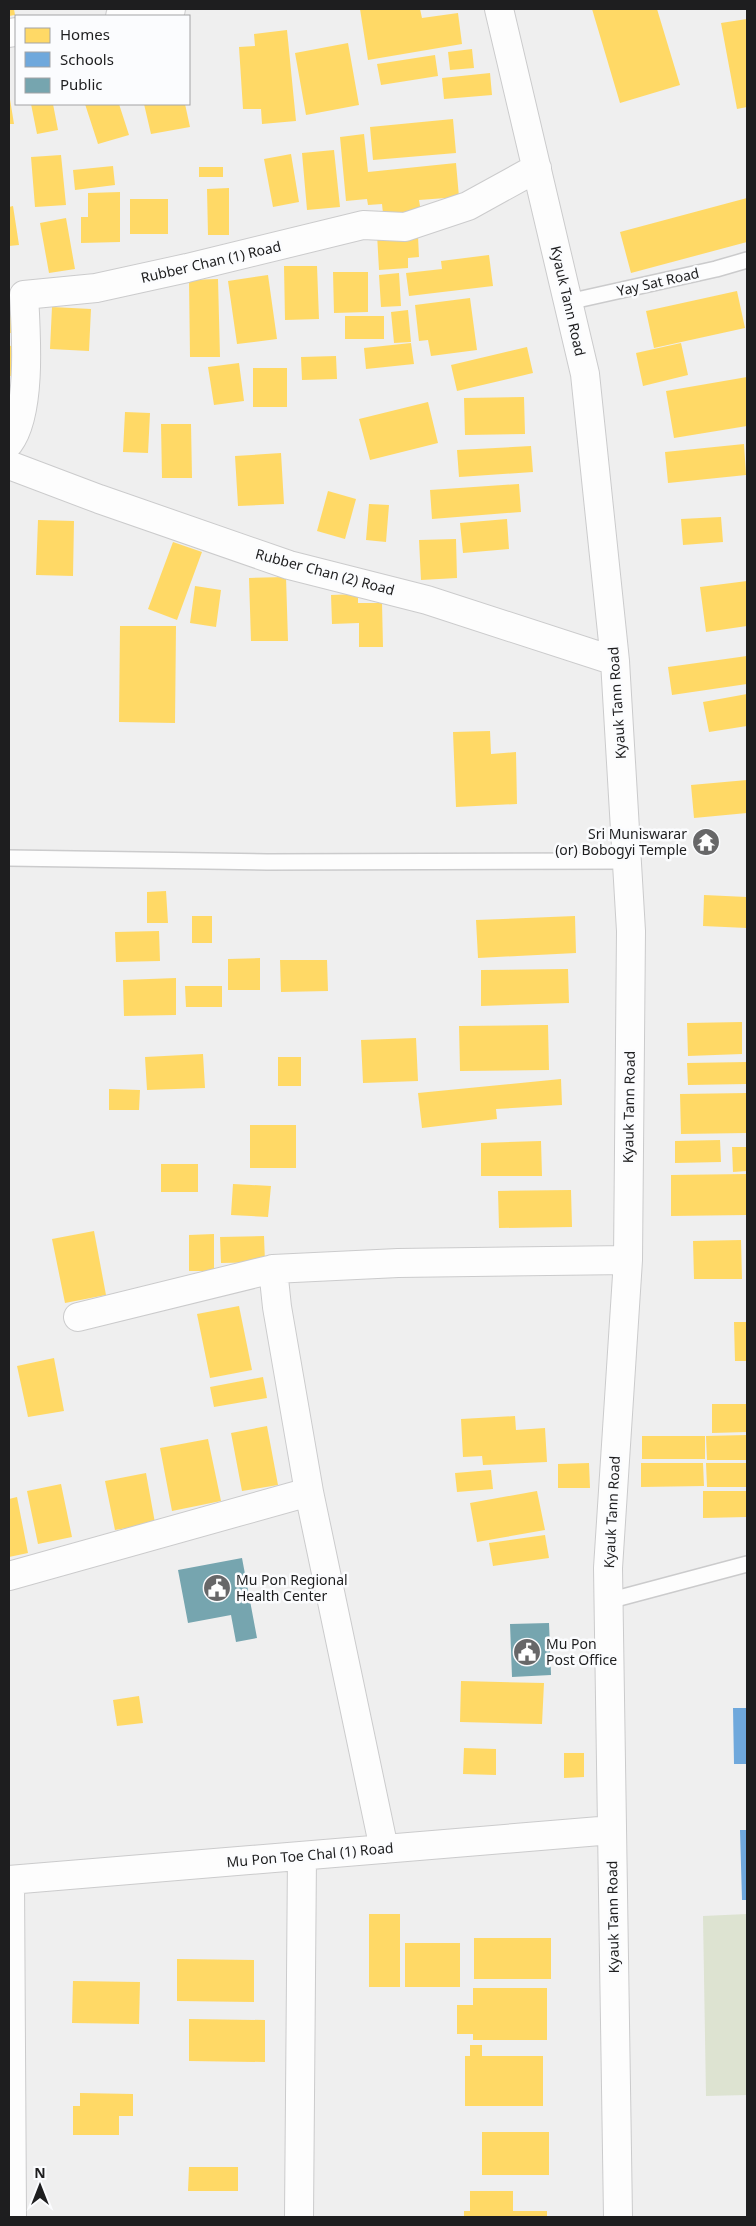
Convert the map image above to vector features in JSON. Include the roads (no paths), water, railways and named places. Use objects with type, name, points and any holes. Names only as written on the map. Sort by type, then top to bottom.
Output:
[{"type":"street","points":[[127,15],[171,9]]},
{"type":"street","name":"Kyauk Tann Road","points":[[499,9],[585,374],[615,661],[631,931],[628,1260],[608,1568],[618,2217]]},
{"type":"street","name":"Rubber Chan (1) Road","points":[[9,443],[16,434],[26,380],[24,294],[96,288],[363,225],[405,227],[468,206],[537,168]]},
{"type":"street","name":"Rubber Chan (2) Road","points":[[9,465],[99,499],[290,565],[427,600],[615,661]]},
{"type":"street","points":[[78,1317],[273,1270],[398,1264],[628,1260]]},
{"type":"street","points":[[273,1270],[277,1307],[309,1492],[384,1849]]},
{"type":"street","points":[[9,1576],[309,1492]]},
{"type":"street","name":"Mu Pon Toe Chal (1) Road","points":[[10,1880],[612,1830]]},
{"type":"street","points":[[299,2217],[302,1856]]},
{"type":"street","points":[[10,1880],[12,2217]]},
{"type":"lane","name":"Yay Sat Road","points":[[568,302],[716,269],[747,260]]},
{"type":"lane","points":[[9,858],[267,862],[626,861]]},
{"type":"lane","points":[[608,1601],[747,1564]]},
{"type":"place","name":"Sri Muniswarar (or) Bobogyi Temple","points":[[706,842]]},
{"type":"place","name":"Mu Pon Regional Health Center","points":[[217,1588]]},
{"type":"place","name":"Mu Pon Post Office","points":[[527,1652]]}]
